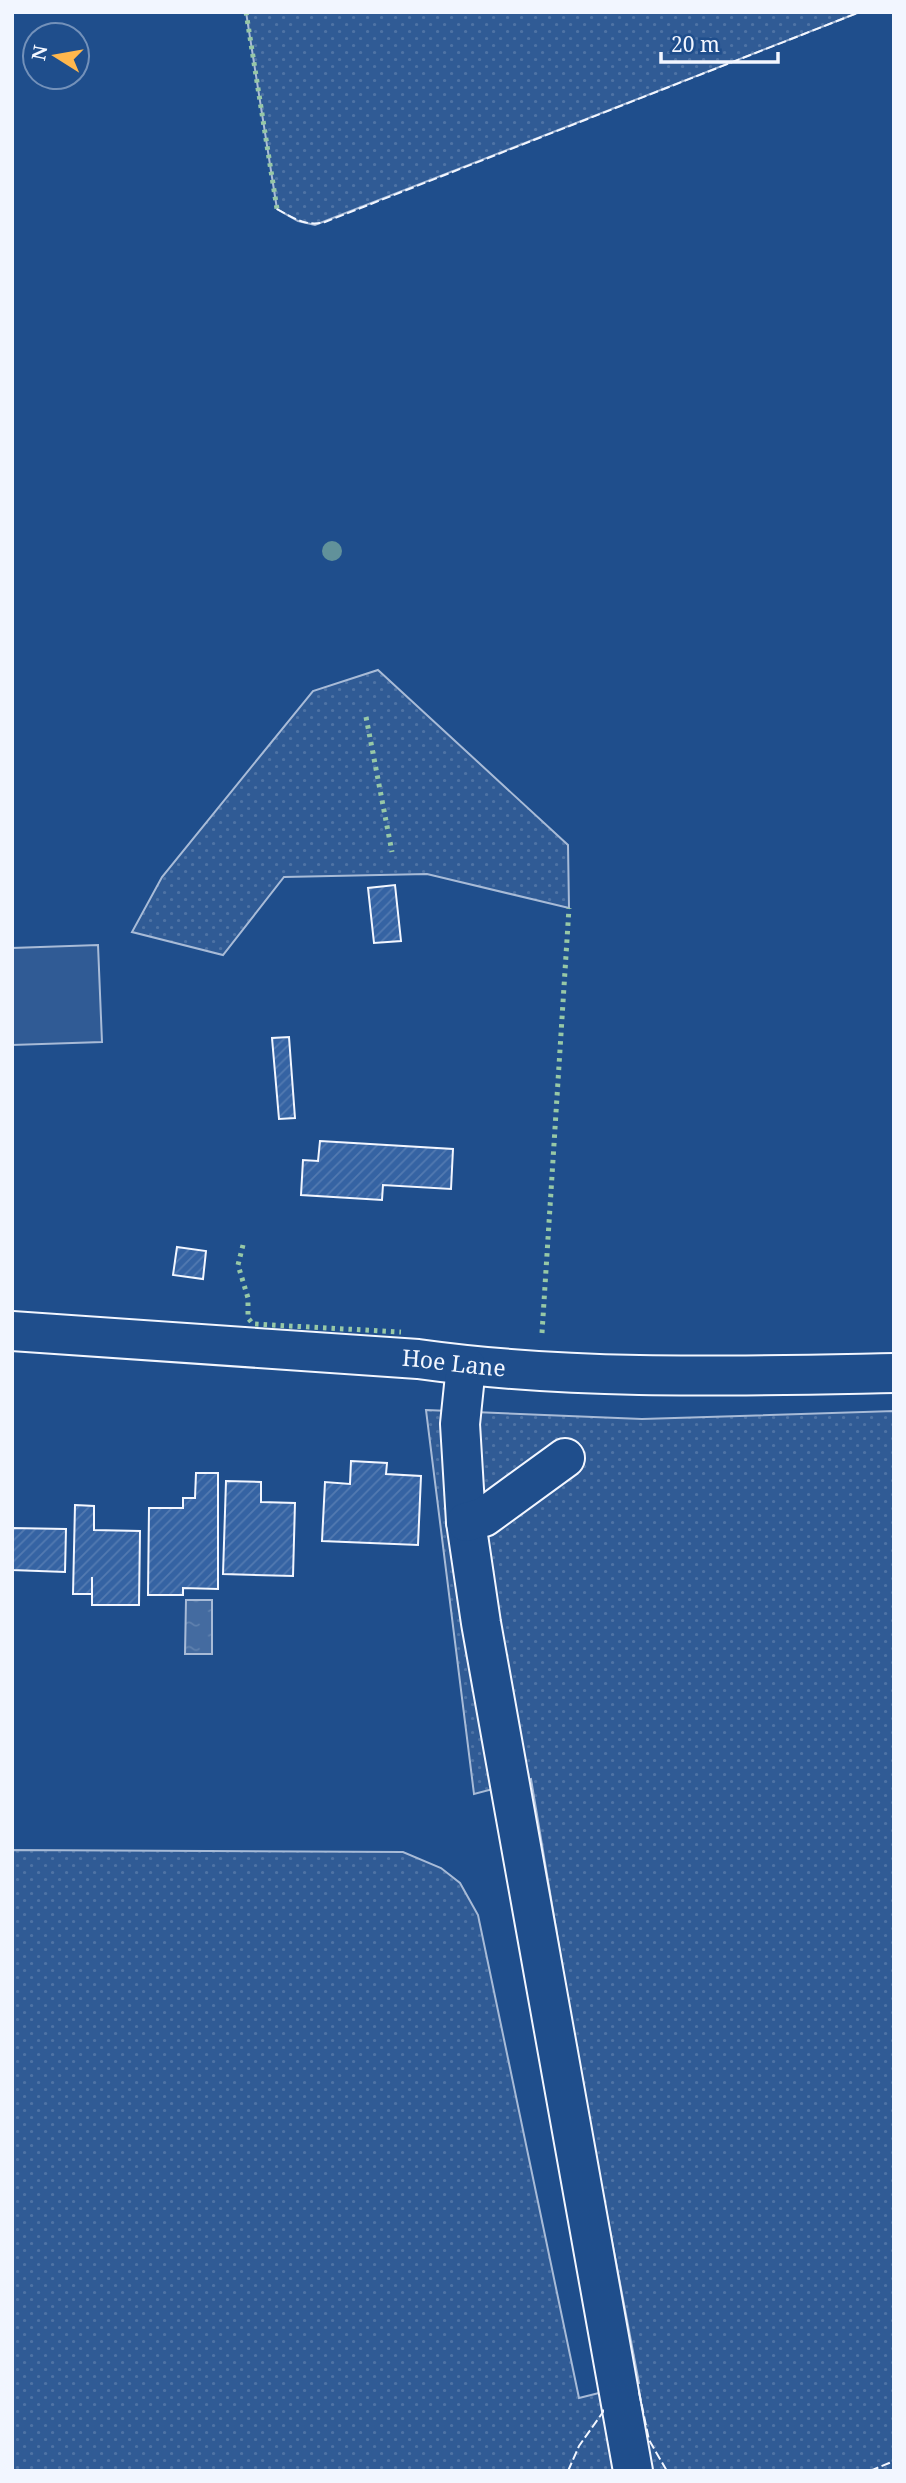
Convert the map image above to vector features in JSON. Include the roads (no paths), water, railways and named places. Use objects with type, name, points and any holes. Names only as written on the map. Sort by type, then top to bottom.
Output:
[{"type":"street","name":"Hoe Lane","points":[[12,1331],[418,1359],[466,1366],[581,1374],[697,1377],[894,1373]]},
{"type":"street","points":[[466,1366],[460,1424],[466,1522],[481,1623],[633,2471]]},
{"type":"street","points":[[466,1522],[484,1517],[565,1458]]},
{"type":"water","points":[[186,1600],[212,1600],[212,1654],[185,1654]]}]
